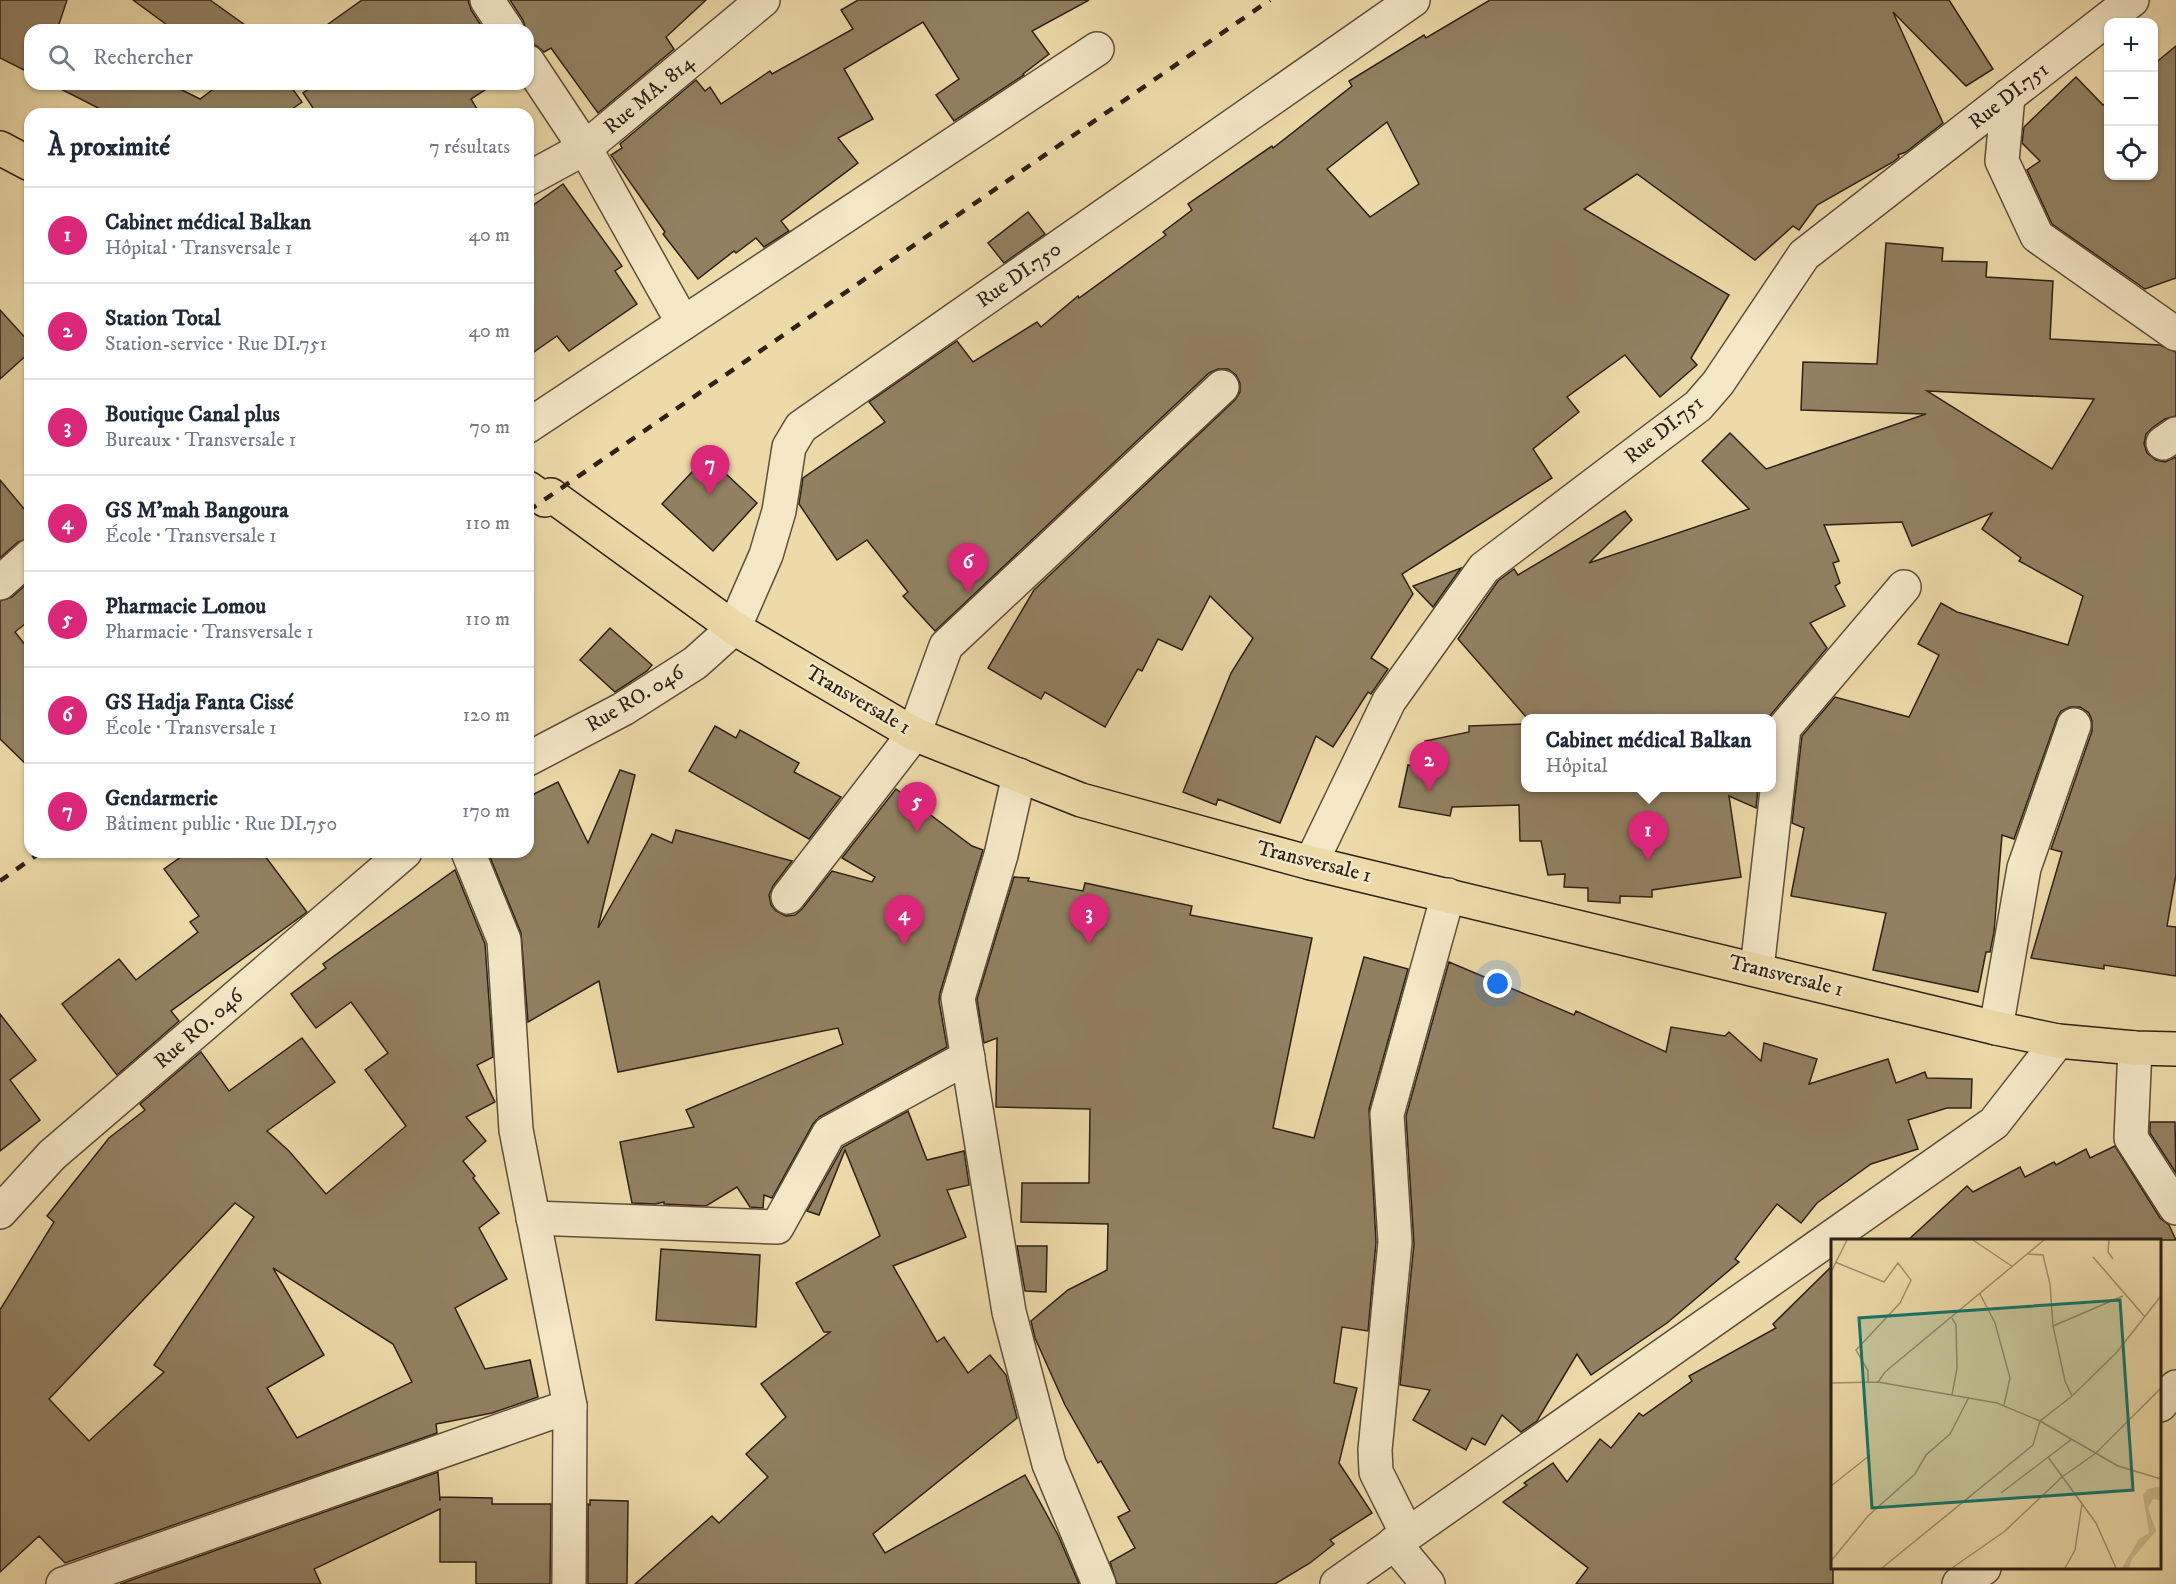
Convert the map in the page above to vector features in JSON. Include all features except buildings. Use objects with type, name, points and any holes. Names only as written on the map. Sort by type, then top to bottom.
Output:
[{"type":"main road","points":[[0,148],[24,161]]},
{"type":"main road","name":"Transversale 1","points":[[534,493],[545,500],[551,495],[734,628],[914,734],[1081,800],[1311,863],[1996,1028],[2058,1041],[2176,1049]]},
{"type":"street","points":[[487,0],[503,24]]},
{"type":"street","name":"Rue MA. 814","points":[[534,176],[585,148],[763,0]]},
{"type":"street","name":"Rue DI.750","points":[[734,628],[766,555],[779,511],[789,447],[801,427],[1413,0]]},
{"type":"street","name":"Rue DI.751","points":[[1311,863],[1389,701],[1484,568],[1698,406],[1719,383],[1804,255],[2132,0]]},
{"type":"street","points":[[534,422],[1097,49]]},
{"type":"street","points":[[534,71],[585,148],[683,324]]},
{"type":"street","points":[[2008,96],[2002,161],[2037,236],[2176,334]]},
{"type":"street","points":[[788,897],[914,734],[946,646],[1222,387]]},
{"type":"street","points":[[0,583],[24,561]]},
{"type":"street","points":[[1757,969],[1784,728],[1904,587]]},
{"type":"street","name":"Rue RO. 046","points":[[534,756],[623,709],[695,663],[734,628]]},
{"type":"street","points":[[1996,1028],[2024,868],[2074,725]]},
{"type":"street","points":[[1020,775],[1001,855],[958,998],[1009,1312],[1049,1464],[1099,1584]]},
{"type":"street","name":"Rue RO. 046","points":[[0,1212],[52,1155],[398,858]]},
{"type":"street","points":[[470,858],[504,940],[516,1130],[570,1406],[569,1584]]},
{"type":"street","points":[[1428,1584],[1400,1538],[1376,1472],[1376,1450],[1395,1242],[1387,1114],[1448,895]]},
{"type":"street","points":[[1336,1584],[1994,1124],[2058,1041]]},
{"type":"street","points":[[2135,1048],[2131,1138],[2175,1207]]},
{"type":"street","points":[[533,1218],[777,1227],[829,1133],[968,1057]]},
{"type":"street","points":[[2161,1404],[2176,1386]]},
{"type":"street","points":[[63,1584],[570,1406]]},
{"type":"street","points":[[1959,1584],[1982,1569]]},
{"type":"railway","points":[[534,507],[1270,0]]},
{"type":"railway","points":[[0,881],[33,858]]},
{"type":"place","name":"Gendarmerie","points":[[710,495]]},
{"type":"place","name":"GS Hadja Fanta Cissé","points":[[968,593]]},
{"type":"place","name":"Station Total","points":[[1429,791]]},
{"type":"place","name":"Pharmacie Lomou","points":[[917,832]]},
{"type":"place","name":"Cabinet médical Balkan","points":[[1648,861]]},
{"type":"place","name":"Boutique Canal plus","points":[[1089,944]]},
{"type":"place","name":"GS M'mah Bangoura","points":[[904,945]]}]
